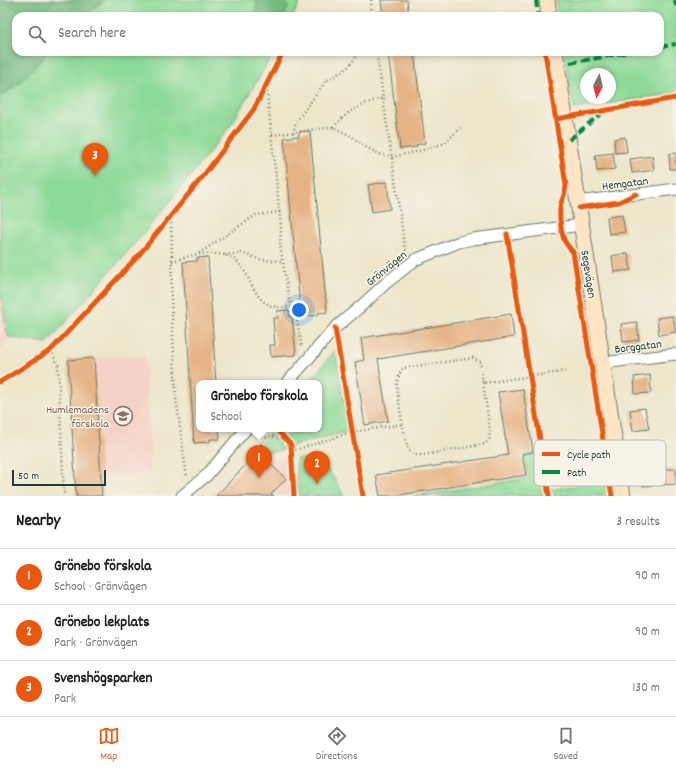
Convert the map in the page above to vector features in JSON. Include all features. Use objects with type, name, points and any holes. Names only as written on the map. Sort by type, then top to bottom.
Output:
[{"type":"street","points":[[547,0],[548,12]]},
{"type":"street","name":"Segevägen","points":[[556,56],[614,440]]},
{"type":"street","name":"Hemgatan","points":[[578,202],[676,190]]},
{"type":"street","name":"Grönvägen","points":[[290,380],[335,328],[415,260],[459,242],[473,239],[581,225]]},
{"type":"street","name":"Borggatan","points":[[602,363],[676,354]]},
{"type":"street","points":[[185,493],[207,475],[243,432]]},
{"type":"street","name":"Segevägen","points":[[621,486],[623,496]]},
{"type":"path","points":[[371,0],[372,12]]},
{"type":"path","points":[[293,133],[296,122],[326,81],[347,68],[357,56]]},
{"type":"path","points":[[377,56],[405,249],[415,260]]},
{"type":"path","points":[[260,97],[270,78]]},
{"type":"path","points":[[266,84],[280,212],[280,245],[289,299],[296,313],[304,364]]},
{"type":"path","points":[[333,128],[349,112],[367,102],[383,98]]},
{"type":"path","points":[[272,135],[333,128],[352,136],[367,148],[382,155],[392,156],[419,151],[445,143],[460,128]]},
{"type":"path","points":[[166,221],[176,210]]},
{"type":"path","points":[[198,254],[256,215],[280,212]]},
{"type":"path","points":[[171,216],[171,296],[176,396],[185,493]]},
{"type":"path","points":[[172,261],[198,254],[225,255],[240,253],[262,260],[283,261]]},
{"type":"path","points":[[225,255],[235,259],[245,270],[254,291],[264,301],[276,307],[293,307]]},
{"type":"path","points":[[45,354],[56,344]]},
{"type":"path","points":[[51,350],[58,365],[64,496]]},
{"type":"path","points":[[473,358],[480,362],[483,383],[490,431],[489,439],[485,444],[423,455],[414,454],[409,450],[403,424],[397,384],[403,368],[473,358]]},
{"type":"path","points":[[528,368],[531,383]]},
{"type":"path","points":[[483,383],[568,371]]},
{"type":"path","points":[[292,451],[352,432],[403,424]]},
{"type":"path","points":[[351,425],[353,440]]},
{"type":"path","points":[[279,432],[291,445],[292,458]]},
{"type":"path","points":[[249,452],[253,453],[268,436],[278,437],[292,451]]},
{"type":"shaded area","points":[[0,290],[8,337],[0,354]]},
{"type":"shaded area","name":"Humlemadens förskola","points":[[145,356],[151,474],[101,478],[94,358]]},
{"type":"shaded area","points":[[288,458],[289,496],[210,496],[251,459]]},
{"type":"green space","points":[[0,0],[301,0],[295,12],[12,12],[12,56],[272,56],[231,125],[149,227],[47,343],[8,337],[0,290]]},
{"type":"green space","points":[[0,0],[105,0],[89,12],[12,12],[12,56],[45,56],[16,86],[0,96]]},
{"type":"green space","points":[[258,0],[287,0],[288,7],[286,12],[255,12]]},
{"type":"green space","points":[[556,0],[676,0],[676,93],[616,102],[616,68],[580,68],[580,104],[606,104],[574,109],[565,56],[664,56],[664,12],[558,12]]},
{"type":"green space","points":[[335,350],[349,431],[281,450],[268,452],[255,450],[270,432],[322,432],[322,380],[311,380]]},
{"type":"green space","points":[[534,453],[534,486],[544,486],[545,491],[573,486],[607,486],[609,496],[413,496],[528,478],[525,455]]},
{"type":"green space","points":[[296,458],[308,460],[330,472],[344,496],[297,496]]},
{"type":"building","points":[[381,0],[407,0],[408,12],[382,12]]},
{"type":"building","points":[[388,56],[414,56],[425,143],[416,145],[417,147],[400,149]]},
{"type":"building","points":[[310,131],[327,312],[318,313],[318,315],[301,317],[284,138],[299,136],[299,132]]},
{"type":"building","points":[[625,137],[627,152],[615,153],[614,139]]},
{"type":"building","points":[[613,153],[615,169],[597,171],[595,155]]},
{"type":"building","points":[[676,153],[676,169],[670,169],[669,154]]},
{"type":"building","points":[[652,156],[654,170],[632,173],[630,159]]},
{"type":"building","points":[[387,182],[390,209],[372,212],[368,185]]},
{"type":"building","points":[[622,215],[625,232],[609,234],[607,217]]},
{"type":"building","points":[[628,253],[631,270],[614,272],[612,256]]},
{"type":"building","points":[[208,257],[216,380],[196,380],[196,432],[219,432],[220,439],[210,439],[210,442],[194,443],[183,262],[197,261],[197,258]]},
{"type":"building","points":[[289,310],[290,317],[292,317],[296,355],[271,357],[270,345],[275,345],[273,318],[278,318],[277,311]]},
{"type":"building","points":[[511,314],[514,337],[378,359],[388,421],[365,425],[355,362],[364,360],[361,338]]},
{"type":"building","points":[[673,316],[676,332],[659,335],[657,318]]},
{"type":"building","points":[[637,322],[639,340],[623,342],[621,324]]},
{"type":"building","points":[[94,358],[102,496],[76,496],[68,360]]},
{"type":"building","points":[[650,375],[651,393],[635,394],[634,377]]},
{"type":"building","points":[[523,389],[533,452],[522,454],[526,475],[393,496],[380,496],[376,475],[508,455],[498,392]]},
{"type":"building","points":[[645,408],[649,429],[633,431],[630,410]]},
{"type":"building","points":[[258,452],[286,479],[271,494],[274,496],[216,496]]},
{"type":"building","points":[[666,469],[676,469],[676,484],[666,485]]},
{"type":"marked path","points":[[536,0],[538,12]]},
{"type":"marked path","points":[[675,0],[676,6]]},
{"type":"marked path","points":[[664,46],[676,44]]},
{"type":"marked path","points":[[570,63],[608,56]]},
{"type":"marked path","points":[[569,140],[603,112]]},
{"type":"cycle path","points":[[0,382],[51,350],[139,255],[204,175],[254,109],[281,56]]},
{"type":"cycle path","points":[[546,56],[566,185],[560,207],[561,228],[565,242],[573,252],[603,440]]},
{"type":"cycle path","points":[[556,119],[676,98]]},
{"type":"cycle path","points":[[579,208],[619,202],[636,194]]},
{"type":"cycle path","points":[[507,234],[540,440]]},
{"type":"cycle path","points":[[335,328],[363,496]]},
{"type":"cycle path","points":[[279,432],[291,445],[294,496]]},
{"type":"cycle path","points":[[547,486],[549,496]]},
{"type":"cycle path","points":[[610,486],[612,496]]},
{"type":"place","name":"Svenshögsparken","points":[[95,176]]},
{"type":"place","name":"Humlemadens förskola","points":[[123,416]]},
{"type":"place","name":"Grönebo förskola","points":[[259,478]]},
{"type":"place","name":"Grönebo lekplats","points":[[317,484]]}]
